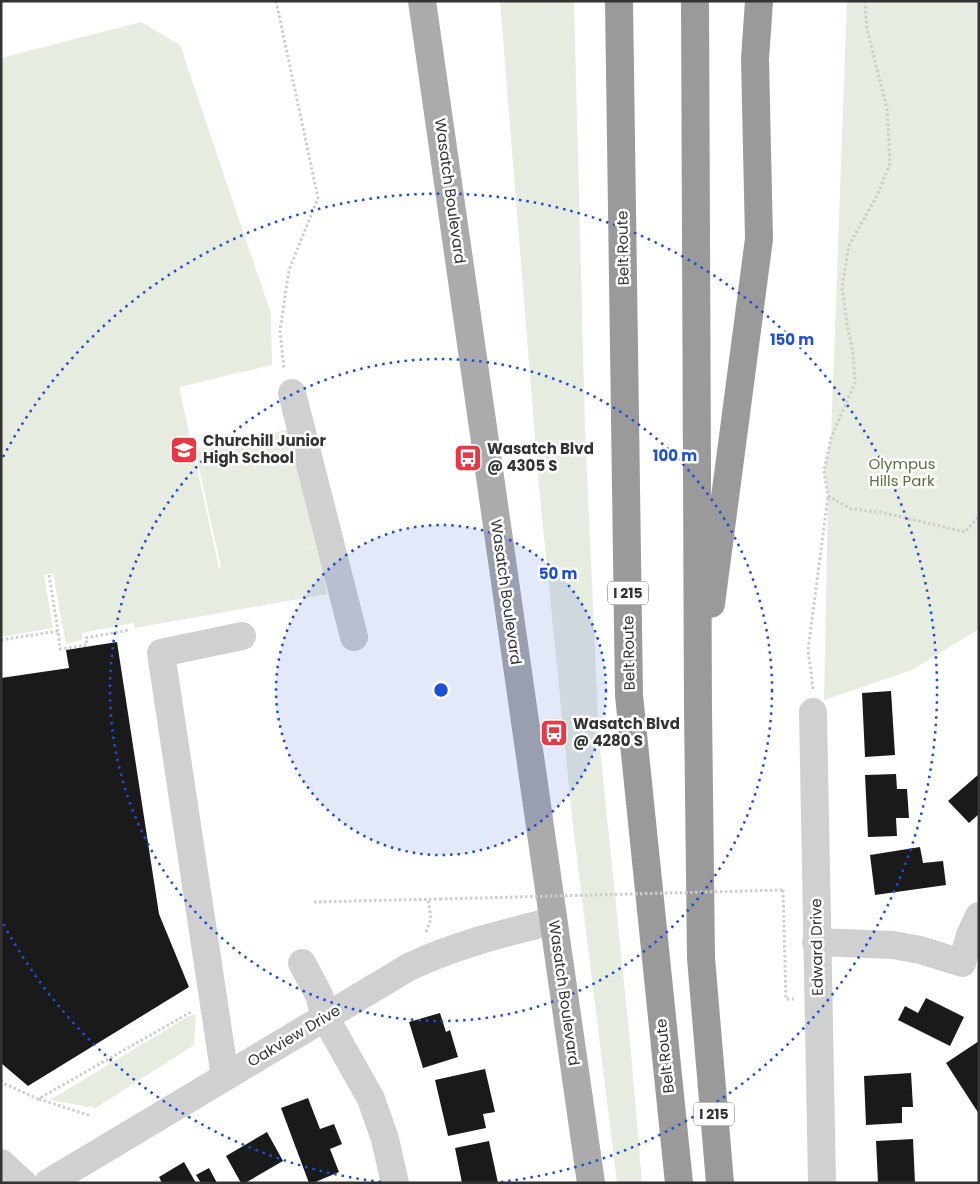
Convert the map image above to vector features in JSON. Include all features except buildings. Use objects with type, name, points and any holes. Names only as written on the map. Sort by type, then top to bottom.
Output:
[{"type":"highway","name":"Belt Route","points":[[619,1],[630,695],[679,1183]]},
{"type":"highway","name":"I 215","points":[[695,1],[701,958],[720,1183]]},
{"type":"highway","points":[[698,709],[759,239],[756,60],[759,1]]},
{"type":"main road","name":"Wasatch Boulevard","points":[[422,1],[591,1183]]},
{"type":"street","points":[[292,394],[354,636]]},
{"type":"street","points":[[225,1077],[161,653],[242,636]]},
{"type":"street","name":"Edward Drive","points":[[812,712],[822,1183]]},
{"type":"street","points":[[816,942],[893,945],[920,950],[971,968],[970,935],[979,916]]},
{"type":"street","name":"Oakview Drive","points":[[48,1183],[389,979],[429,958],[465,944],[553,921]]},
{"type":"street","points":[[302,963],[319,995],[325,1017],[372,1099],[385,1139],[395,1183]]},
{"type":"street","points":[[1,1163],[23,1183]]},
{"type":"path","points":[[276,1],[318,198],[289,270],[280,330],[283,366],[292,394]]},
{"type":"path","points":[[812,712],[814,693],[808,650],[828,496],[824,471],[831,438],[855,384],[853,353],[842,287],[849,245],[877,196],[890,163],[887,108],[867,29],[865,1]]},
{"type":"path","points":[[828,496],[852,509],[880,512],[965,532],[979,516]]},
{"type":"path","points":[[49,575],[60,649],[87,645],[86,638],[129,630]]},
{"type":"path","points":[[1,640],[58,630]]},
{"type":"path","points":[[314,902],[783,890],[786,999]]},
{"type":"path","points":[[426,933],[431,919],[428,899]]},
{"type":"path","points":[[38,1099],[192,1011]]},
{"type":"path","points":[[1,1080],[5,1084],[38,1099],[91,1116]]},
{"type":"green space","points":[[500,1],[574,1],[585,429],[599,739],[630,1041],[642,1183],[617,1183],[572,817],[539,487]]},
{"type":"green space","name":"Olympus Hills Park","points":[[847,1],[979,1],[979,629],[912,670],[824,700],[828,496],[824,471],[831,438]]},
{"type":"green space","points":[[141,22],[180,45],[271,314],[272,365],[179,387],[219,568],[221,567],[195,450],[299,427],[324,545],[302,550],[319,547],[327,594],[135,628],[134,623],[82,633],[82,640],[66,644],[53,573],[44,575],[53,628],[1,637],[1,58]]},
{"type":"green space","points":[[196,1014],[194,1045],[94,1109],[92,1106],[88,1107],[50,1100],[189,1016]]},
{"type":"place","name":"Churchill Junior High School","points":[[184,450]]},
{"type":"place","name":"Wasatch Blvd @ 4305 S","points":[[468,458]]},
{"type":"place","name":"Wasatch Blvd @ 4280 S","points":[[554,733]]}]
